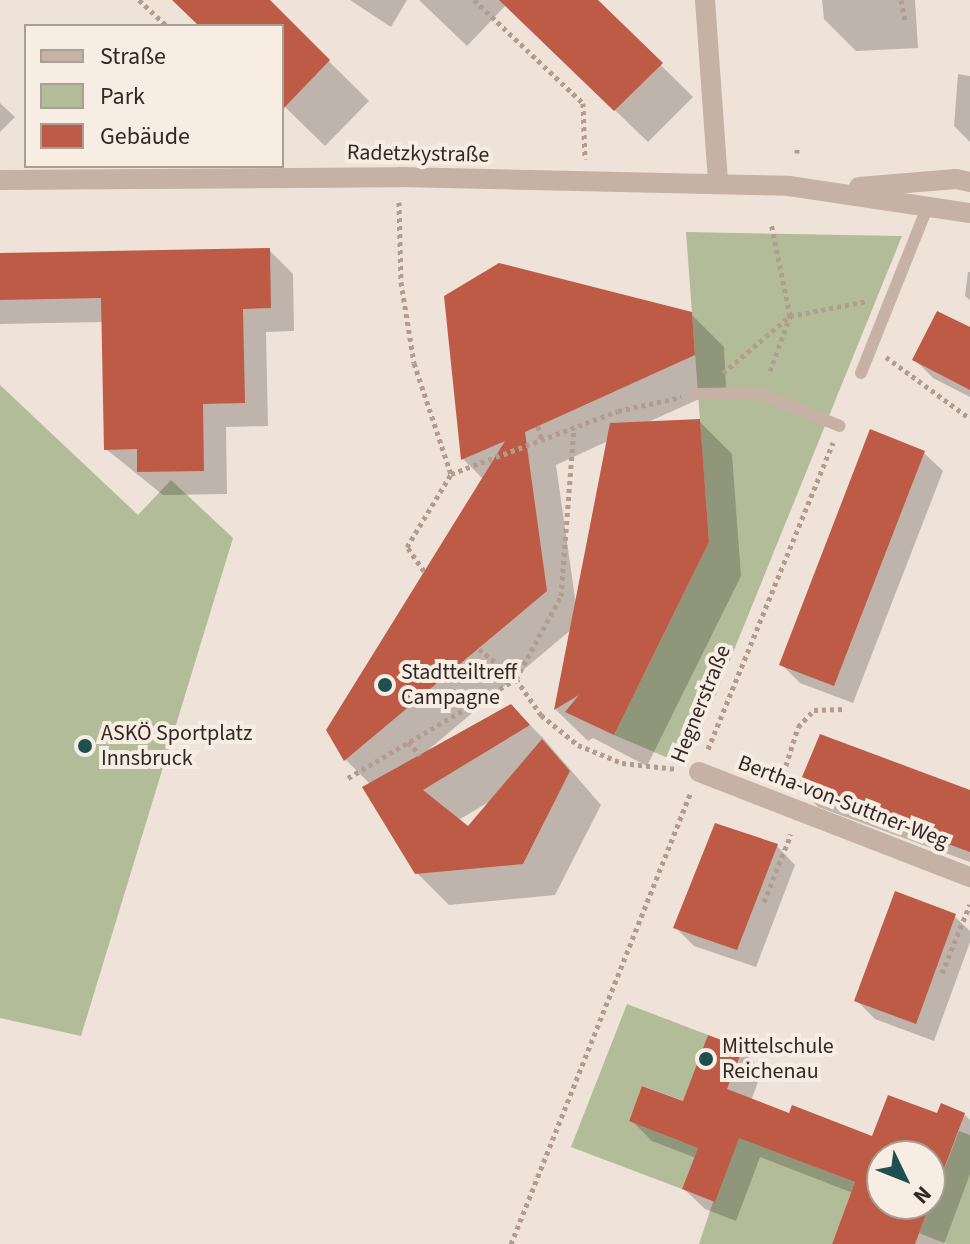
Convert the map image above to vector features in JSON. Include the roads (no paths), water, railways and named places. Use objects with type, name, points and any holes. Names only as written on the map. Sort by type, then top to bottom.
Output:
[{"type":"street","points":[[705,0],[718,183]]},
{"type":"street","name":"Radetzkystraße","points":[[0,180],[400,177],[718,183],[835,189],[932,181],[970,182]]},
{"type":"street","points":[[927,208],[932,181]]},
{"type":"street","name":"Radetzkystraße","points":[[835,189],[927,208],[970,213]]},
{"type":"street","name":"Bertha-von-Suttner-Weg","points":[[699,772],[970,877]]},
{"type":"lane","points":[[861,373],[927,208]]},
{"type":"lane","points":[[698,394],[759,393],[840,426]]},
{"type":"place","name":"Stadtteiltreff Campagne","points":[[385,685]]},
{"type":"place","name":"ASKÖ Sportplatz Innsbruck","points":[[85,746]]},
{"type":"place","name":"Mittelschule Reichenau","points":[[706,1059]]}]
